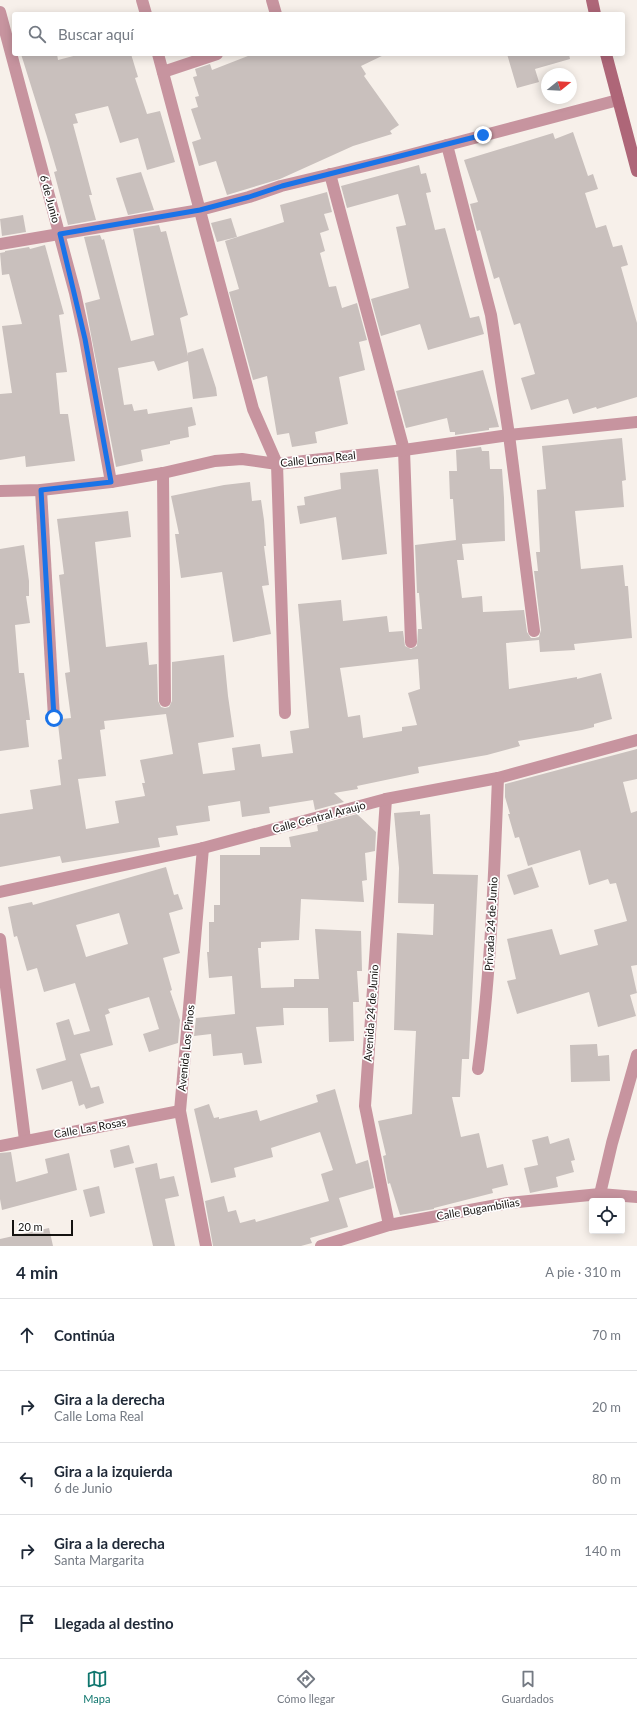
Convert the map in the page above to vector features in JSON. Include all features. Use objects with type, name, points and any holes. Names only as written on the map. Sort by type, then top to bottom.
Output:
[{"type":"street","points":[[142,0],[145,12]]},
{"type":"street","points":[[272,0],[275,12]]},
{"type":"street","points":[[592,0],[595,12]]},
{"type":"street","name":"6 de Junio","points":[[0,12],[60,234],[85,339],[111,482]]},
{"type":"street","points":[[159,56],[254,409],[277,464],[285,714]]},
{"type":"street","points":[[163,72],[211,56]]},
{"type":"street","points":[[607,56],[637,171]]},
{"type":"street","points":[[0,244],[200,210],[249,197],[282,186],[618,100]]},
{"type":"street","points":[[447,145],[491,315],[509,435],[534,631]]},
{"type":"street","points":[[330,174],[404,450],[410,642]]},
{"type":"street","name":"Calle Loma Real","points":[[0,491],[41,490],[111,482],[163,473],[215,461],[242,459],[277,464],[404,450],[509,435],[637,422]]},
{"type":"street","points":[[163,473],[165,701]]},
{"type":"street","points":[[41,490],[54,718]]},
{"type":"street","name":"Calle Central Araujo","points":[[0,892],[203,848],[386,799],[498,778],[637,740]]},
{"type":"street","name":"Privada 24 de Junio","points":[[478,1069],[485,1015],[492,930],[498,778]]},
{"type":"street","name":"Avenida 24 de Junio","points":[[386,799],[365,1106],[389,1225]]},
{"type":"street","name":"Avenida Los Pinos","points":[[203,848],[180,1111],[206,1246]]},
{"type":"street","points":[[0,939],[25,1140]]},
{"type":"street","points":[[600,1194],[612,1143],[637,1055]]},
{"type":"street","name":"Calle Las Rosas","points":[[0,1146],[180,1111]]},
{"type":"street","name":"Calle Bugambilias","points":[[322,1246],[389,1225],[508,1203],[600,1194],[637,1197]]},
{"type":"building","points":[[22,56],[57,56],[58,60],[73,56],[132,56],[138,77],[135,78],[147,114],[160,111],[175,162],[147,170],[138,138],[120,143],[108,106],[75,114],[78,123],[73,124],[92,195],[89,195],[96,220],[68,225],[54,172],[57,171]]},
{"type":"building","points":[[248,56],[382,56],[361,66],[366,74],[364,76],[399,125],[390,131],[392,134],[353,146],[280,179],[227,195],[216,161],[199,166],[192,142],[201,139],[191,109],[198,107],[195,97],[199,96],[193,77],[197,76],[195,69],[210,64],[212,70]]},
{"type":"building","points":[[508,56],[569,56],[570,59],[535,69],[539,82],[517,88]]},
{"type":"building","points":[[573,132],[588,176],[593,174],[598,189],[585,193],[596,228],[606,225],[613,247],[622,245],[628,265],[621,267],[637,323],[637,397],[597,409],[596,407],[573,414],[568,399],[531,410],[521,378],[535,374],[520,323],[514,325],[499,277],[494,279],[480,230],[477,231],[470,204],[478,202],[464,160],[553,133],[555,139]]},
{"type":"building","points":[[419,165],[421,174],[426,173],[431,192],[426,193],[435,230],[445,228],[470,318],[479,316],[484,334],[428,350],[420,324],[381,336],[371,299],[409,288],[396,227],[406,225],[398,194],[347,208],[341,186]]},
{"type":"building","points":[[141,172],[154,210],[128,215],[116,178]]},
{"type":"building","points":[[327,192],[332,212],[324,214],[329,230],[320,233],[325,251],[320,253],[329,287],[336,286],[342,308],[357,303],[367,340],[359,342],[365,370],[339,377],[348,424],[315,432],[317,443],[292,447],[289,433],[277,435],[267,376],[253,380],[229,292],[239,289],[225,241],[284,222],[280,205]]},
{"type":"building","points":[[23,215],[26,232],[2,236],[0,219]]},
{"type":"building","points":[[231,218],[237,237],[217,242],[211,223]]},
{"type":"building","points":[[159,225],[161,232],[166,231],[188,315],[180,318],[187,353],[203,348],[216,388],[217,396],[193,399],[188,361],[158,371],[154,361],[118,368],[124,405],[132,404],[134,411],[147,409],[148,414],[192,407],[196,425],[188,427],[189,437],[170,441],[170,444],[141,450],[143,461],[116,467],[85,303],[100,299],[84,237],[100,235],[102,240],[104,239],[131,341],[154,335],[133,229]]},
{"type":"building","points":[[45,245],[64,314],[59,315],[67,372],[56,373],[60,414],[68,414],[75,461],[26,467],[25,456],[0,460],[0,394],[12,393],[2,326],[22,324],[9,274],[2,275],[0,253],[29,247],[30,249]]},
{"type":"building","points":[[483,370],[499,427],[455,435],[455,432],[450,432],[447,418],[406,428],[396,391]]},
{"type":"building","points":[[622,438],[626,480],[622,481],[624,507],[575,511],[581,569],[623,565],[625,586],[628,586],[632,638],[574,644],[575,650],[540,652],[539,640],[506,643],[509,689],[577,677],[577,679],[601,673],[612,719],[594,724],[594,727],[582,730],[518,741],[520,746],[487,755],[418,767],[419,773],[357,786],[358,789],[334,793],[344,802],[315,810],[313,800],[269,807],[270,813],[242,817],[240,801],[208,806],[210,821],[176,826],[178,835],[158,838],[160,847],[62,863],[60,856],[0,867],[0,814],[33,809],[30,790],[61,785],[58,760],[62,759],[58,724],[61,719],[71,718],[65,673],[70,672],[59,575],[64,574],[57,519],[128,511],[131,537],[95,542],[106,647],[147,642],[149,665],[157,664],[158,701],[161,707],[165,708],[169,707],[172,701],[172,662],[224,655],[234,737],[198,743],[203,774],[235,770],[232,748],[260,744],[262,757],[293,753],[290,731],[309,728],[298,604],[341,600],[343,621],[387,616],[389,632],[403,631],[405,646],[411,649],[417,646],[418,629],[422,629],[419,593],[417,593],[415,545],[456,540],[453,499],[450,499],[449,471],[457,471],[456,450],[481,447],[482,451],[489,451],[490,469],[502,469],[504,498],[505,541],[462,544],[464,560],[457,560],[462,598],[482,596],[483,612],[524,610],[527,632],[531,638],[539,637],[541,630],[534,571],[538,571],[536,552],[540,552],[537,490],[546,489],[542,446]],"holes":[[[418,659],[420,689],[408,693],[417,725],[402,727],[402,731],[363,738],[360,715],[348,717],[340,668]],[[166,714],[173,754],[140,760],[145,783],[142,783],[145,796],[115,801],[119,823],[86,829],[78,779],[106,776],[100,730],[105,729],[104,721]]]},
{"type":"building","points":[[378,469],[387,554],[342,560],[336,517],[300,524],[297,506],[305,505],[304,497],[341,489],[340,473]]},
{"type":"building","points":[[250,482],[252,501],[261,500],[264,520],[266,546],[264,546],[269,585],[262,586],[271,634],[233,642],[222,572],[181,578],[175,534],[179,534],[171,496],[224,485]]},
{"type":"building","points":[[24,545],[29,581],[29,596],[26,596],[30,623],[15,625],[19,673],[24,673],[30,720],[26,720],[29,747],[0,751],[0,549]]},
{"type":"building","points":[[637,749],[637,779],[623,782],[631,813],[637,811],[637,965],[631,966],[637,993],[630,995],[636,1016],[598,1027],[589,992],[517,1014],[507,981],[516,979],[507,939],[552,929],[560,955],[598,945],[594,930],[627,921],[616,883],[610,884],[608,879],[589,885],[580,850],[528,866],[519,837],[515,838],[508,814],[510,814],[505,797],[505,784]]},
{"type":"building","points":[[420,811],[420,815],[430,814],[433,874],[478,875],[469,1059],[462,1059],[460,1097],[452,1097],[461,1137],[479,1133],[487,1168],[503,1164],[508,1185],[492,1189],[493,1193],[434,1209],[400,1215],[390,1183],[388,1184],[383,1156],[386,1155],[378,1121],[412,1114],[416,1031],[394,1030],[397,933],[433,935],[434,904],[398,903],[399,868],[394,813]]},
{"type":"building","points":[[357,814],[376,832],[375,851],[365,853],[367,880],[362,881],[364,902],[301,899],[299,940],[261,942],[261,948],[258,948],[261,988],[294,987],[294,979],[319,979],[315,929],[361,931],[362,971],[357,971],[359,1002],[353,1002],[354,1041],[329,1042],[328,1008],[283,1008],[284,1025],[256,1027],[262,1063],[244,1065],[242,1053],[213,1056],[211,1034],[194,1036],[196,1018],[235,1014],[232,976],[209,978],[207,952],[209,952],[209,922],[214,922],[214,905],[220,905],[220,855],[260,855],[260,847],[291,847],[289,837],[318,831],[317,825]]},
{"type":"building","points":[[166,867],[174,895],[178,894],[183,909],[169,913],[180,953],[163,958],[172,990],[170,991],[180,1020],[178,1043],[149,1052],[143,1034],[159,1029],[149,997],[108,1009],[110,1013],[105,1015],[113,1045],[80,1054],[91,1088],[99,1086],[104,1103],[86,1109],[84,1104],[79,1106],[72,1081],[42,1090],[36,1069],[66,1060],[56,1023],[69,1019],[74,1035],[90,1031],[75,983],[44,992],[37,968],[27,971],[17,936],[14,937],[8,907],[32,902],[33,905]],"holes":[[[119,913],[128,944],[86,957],[76,925]]]},
{"type":"building","points":[[532,867],[539,887],[514,895],[507,875]]},
{"type":"building","points":[[597,1044],[598,1056],[609,1055],[610,1081],[571,1082],[570,1045]]},
{"type":"building","points":[[335,1089],[356,1164],[368,1160],[374,1188],[339,1198],[348,1227],[310,1238],[312,1243],[301,1246],[213,1246],[205,1201],[224,1196],[228,1212],[236,1210],[240,1223],[255,1219],[256,1222],[329,1201],[321,1174],[333,1170],[320,1132],[271,1148],[273,1157],[234,1168],[236,1177],[211,1183],[194,1109],[209,1104],[214,1118],[219,1117],[219,1119],[257,1110],[260,1121],[318,1102],[316,1095]]},
{"type":"building","points":[[548,1136],[550,1144],[569,1138],[575,1160],[571,1161],[574,1172],[556,1177],[558,1187],[530,1193],[524,1168],[538,1165],[532,1140]]},
{"type":"building","points":[[129,1145],[134,1163],[114,1168],[110,1150]]},
{"type":"building","points":[[11,1152],[16,1182],[48,1173],[45,1159],[69,1153],[77,1190],[2,1210],[0,1199],[0,1153]]},
{"type":"building","points":[[157,1163],[160,1179],[174,1176],[179,1196],[165,1199],[175,1246],[153,1246],[135,1168]]},
{"type":"building","points":[[99,1186],[105,1213],[90,1217],[83,1190]]},
{"type":"building","points":[[49,1228],[53,1246],[0,1246],[0,1239]]},
{"type":"route","points":[[54,718],[41,490],[111,482],[85,339],[60,234],[200,210],[249,197],[282,186],[394,159],[483,135]]}]
